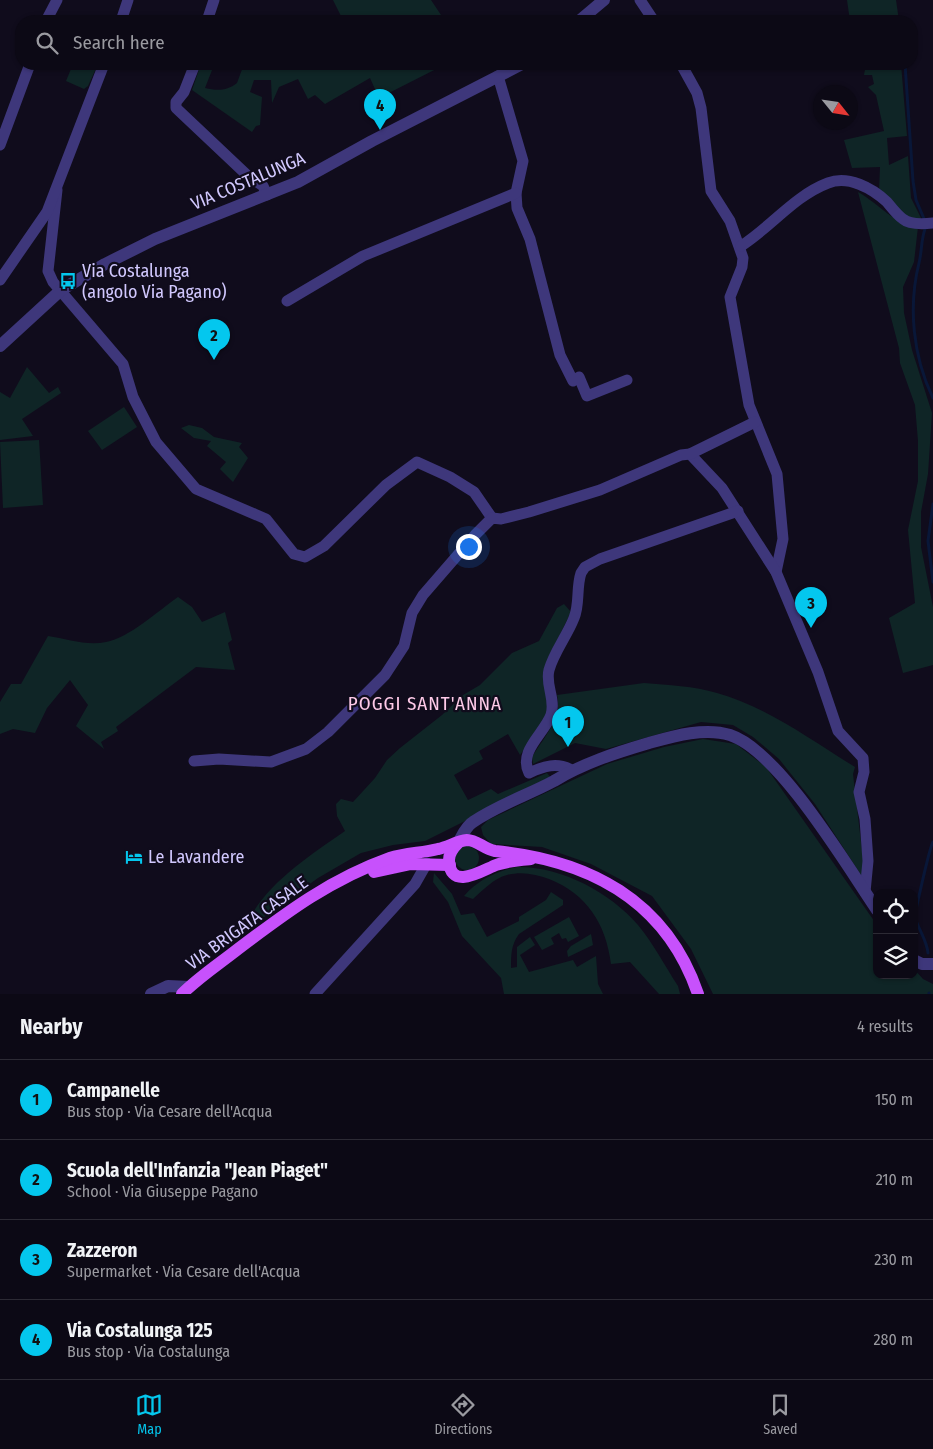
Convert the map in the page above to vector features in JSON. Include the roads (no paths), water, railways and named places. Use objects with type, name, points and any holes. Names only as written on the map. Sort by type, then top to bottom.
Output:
[{"type":"main road","name":"VIA BRIGATA CASALE","points":[[185,991],[309,896],[335,882],[391,858],[439,849],[468,840],[491,850],[546,858],[571,865],[616,888],[639,905],[659,926],[678,952],[698,994]]},
{"type":"main road","points":[[450,865],[450,853],[458,843]]},
{"type":"main road","points":[[480,845],[486,856],[481,872]]},
{"type":"main road","name":"VIA BRIGATA CASALE","points":[[335,882],[411,864],[427,863],[450,865],[456,873],[465,878],[477,876],[481,872],[497,865],[521,860],[546,858]]},
{"type":"street","points":[[49,15],[57,0]]},
{"type":"street","points":[[123,15],[128,0]]},
{"type":"street","points":[[210,15],[214,0]]},
{"type":"street","points":[[586,15],[604,0]]},
{"type":"street","points":[[640,0],[650,15]]},
{"type":"street","points":[[0,145],[28,70]]},
{"type":"street","points":[[0,280],[47,212],[102,70]]},
{"type":"street","points":[[192,70],[184,92],[176,102],[176,108],[248,176],[263,186],[267,195]]},
{"type":"street","name":"VIA COSTALUNGA","points":[[0,346],[61,290],[105,264],[155,238],[298,182],[372,141],[510,70]]},
{"type":"street","points":[[684,70],[696,93],[701,108],[711,191],[730,221],[741,246],[742,267],[730,296],[749,404],[774,464],[778,482],[783,539],[776,572]]},
{"type":"street","points":[[498,76],[523,161],[516,194],[517,208],[530,239],[560,355],[573,381],[579,377],[587,396],[627,380]]},
{"type":"street","points":[[741,246],[800,200],[828,183],[839,181],[848,181],[865,187],[886,201],[902,219],[915,223],[933,223]]},
{"type":"street","points":[[57,190],[55,220],[47,264],[53,282],[123,364],[132,397],[156,442],[196,489],[266,519],[294,554],[305,557],[324,546],[386,485],[416,462],[450,477],[474,492],[492,518]]},
{"type":"street","points":[[287,301],[363,256],[516,194]]},
{"type":"street","points":[[194,761],[220,759],[271,762],[306,749],[328,732],[385,675],[404,646],[412,613],[423,595],[492,518],[510,517],[600,490],[681,455],[690,454],[755,422]]},
{"type":"street","points":[[690,454],[722,488],[776,572],[818,672],[838,731],[863,758],[864,772],[859,792],[865,819],[868,860],[865,892]]},
{"type":"street","points":[[572,770],[563,765],[552,765],[529,773],[525,762],[527,755],[546,728],[551,713],[553,700],[548,682],[548,672],[574,619],[581,573],[585,567],[600,559],[738,511]]},
{"type":"street","points":[[415,884],[411,864],[416,855],[444,850],[458,843],[472,822],[572,770],[614,753],[702,732],[717,732],[738,738],[756,750],[773,766],[808,809],[873,904]]},
{"type":"street","points":[[480,845],[476,830],[489,814]]},
{"type":"street","points":[[315,994],[415,884],[427,863]]},
{"type":"street","points":[[918,962],[933,964]]},
{"type":"street","points":[[151,994],[168,986],[185,991]]},
{"type":"waterway","points":[[905,70],[913,181],[916,200],[925,221]]},
{"type":"waterway","points":[[925,229],[916,280],[913,314],[914,332],[921,366],[933,398]]},
{"type":"waterway","points":[[933,504],[928,541],[933,582]]},
{"type":"waterway","points":[[928,953],[915,917],[933,842]]},
{"type":"place","name":"Via Costalunga 125","points":[[380,130]]},
{"type":"place","name":"Via Costalunga (angolo Via Pagano)","points":[[68,281]]},
{"type":"place","name":"Scuola dell'Infanzia \"Jean Piaget\"","points":[[214,360]]},
{"type":"place","name":"Zazzeron","points":[[811,628]]},
{"type":"place","name":"Campanelle","points":[[568,747]]},
{"type":"place","name":"Le Lavandere","points":[[134,857]]},
{"type":"district","name":"POGGI SANT'ANNA","points":[[425,703]]}]
